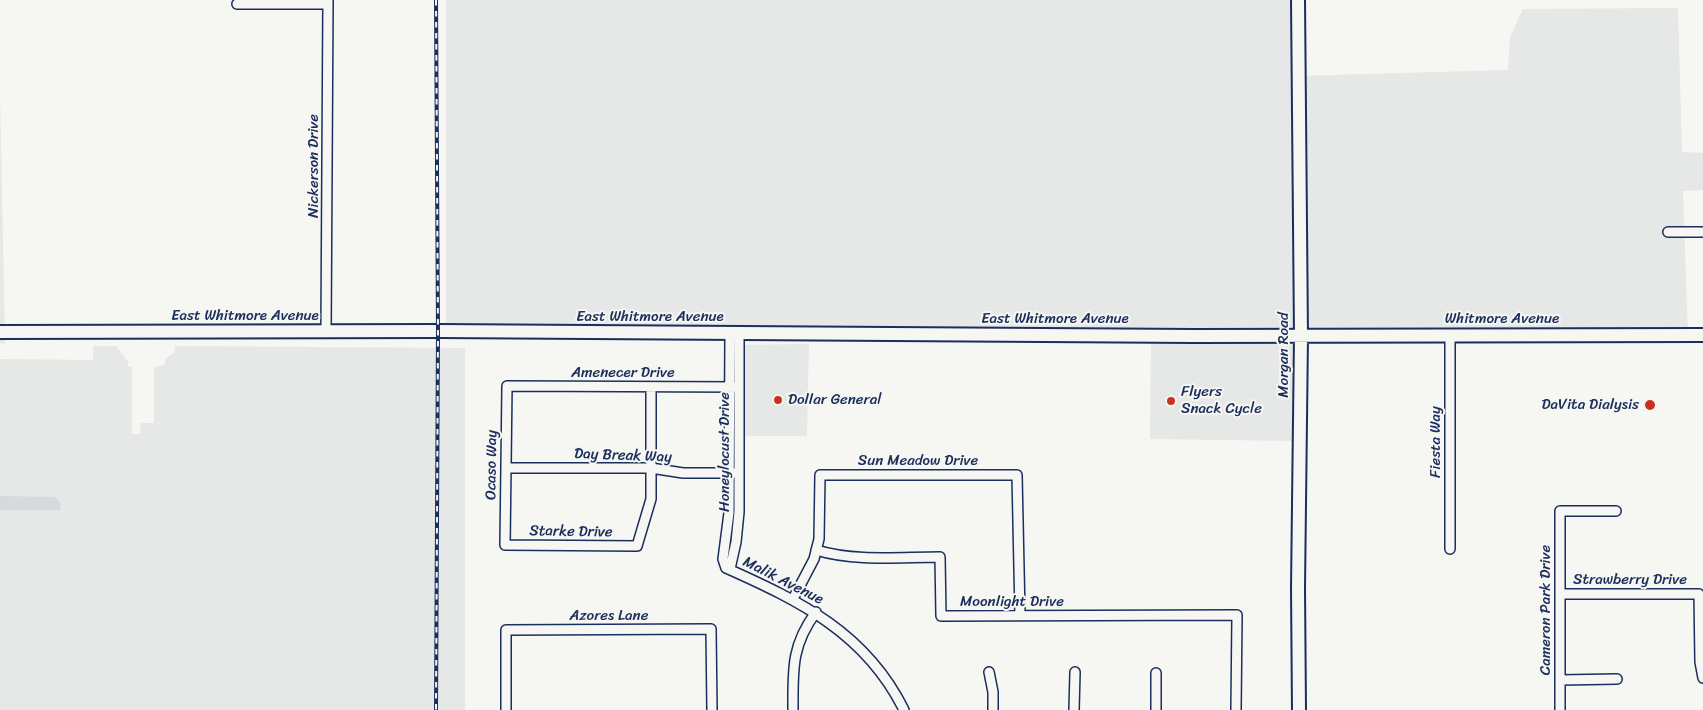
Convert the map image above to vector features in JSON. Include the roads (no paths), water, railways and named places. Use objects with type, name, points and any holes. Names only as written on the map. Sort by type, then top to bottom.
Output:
[{"type":"main road","name":"Morgan Road","points":[[1298,0],[1301,336],[1298,588],[1299,710]]},
{"type":"main road","name":"East Whitmore Avenue","points":[[0,332],[1301,336]]},
{"type":"main road","name":"Whitmore Avenue","points":[[1301,336],[1703,335]]},
{"type":"street","points":[[237,4],[328,2]]},
{"type":"street","name":"Nickerson Drive","points":[[326,332],[328,2]]},
{"type":"street","points":[[1668,232],[1703,232]]},
{"type":"street","name":"Honeylocust Drive","points":[[728,568],[722,559],[728,529],[734,473],[735,334]]},
{"type":"street","name":"Fiesta Way","points":[[1450,336],[1450,549]]},
{"type":"street","name":"Amenecer Drive","points":[[507,386],[734,387]]},
{"type":"street","name":"Ocaso Way","points":[[505,545],[507,386]]},
{"type":"street","points":[[650,387],[651,468]]},
{"type":"street","name":"Day Break Way","points":[[506,468],[651,468],[683,472],[734,473]]},
{"type":"street","name":"Starke Drive","points":[[505,545],[637,546],[651,499],[651,468]]},
{"type":"street","name":"Sun Meadow Drive","points":[[816,550],[820,531],[820,475],[1017,475],[1020,615]]},
{"type":"street","name":"Cameron Park Drive","points":[[1560,710],[1560,511],[1616,511]]},
{"type":"street","points":[[793,599],[816,550]]},
{"type":"street","name":"Moonlight Drive","points":[[816,550],[834,556],[940,557],[941,616],[1237,616],[1236,710]]},
{"type":"street","name":"Malik Avenue","points":[[728,568],[816,612],[849,638],[865,653],[892,688],[904,710]]},
{"type":"street","name":"Strawberry Drive","points":[[1560,594],[1700,594],[1700,662],[1703,678]]},
{"type":"street","points":[[793,710],[793,667],[796,649],[801,635],[816,612]]},
{"type":"street","name":"Azores Lane","points":[[506,710],[506,630],[711,629],[712,710]]},
{"type":"street","points":[[989,672],[993,692],[993,710]]},
{"type":"street","points":[[1074,710],[1075,672]]},
{"type":"street","points":[[1156,673],[1156,710]]},
{"type":"street","points":[[1560,680],[1616,679]]},
{"type":"railway","points":[[436,0],[438,331],[436,710]]},
{"type":"place","name":"Dollar General","points":[[778,400]]},
{"type":"place","name":"Flyers Snack Cycle","points":[[1171,401]]},
{"type":"place","name":"DaVita Dialysis","points":[[1650,405]]}]
